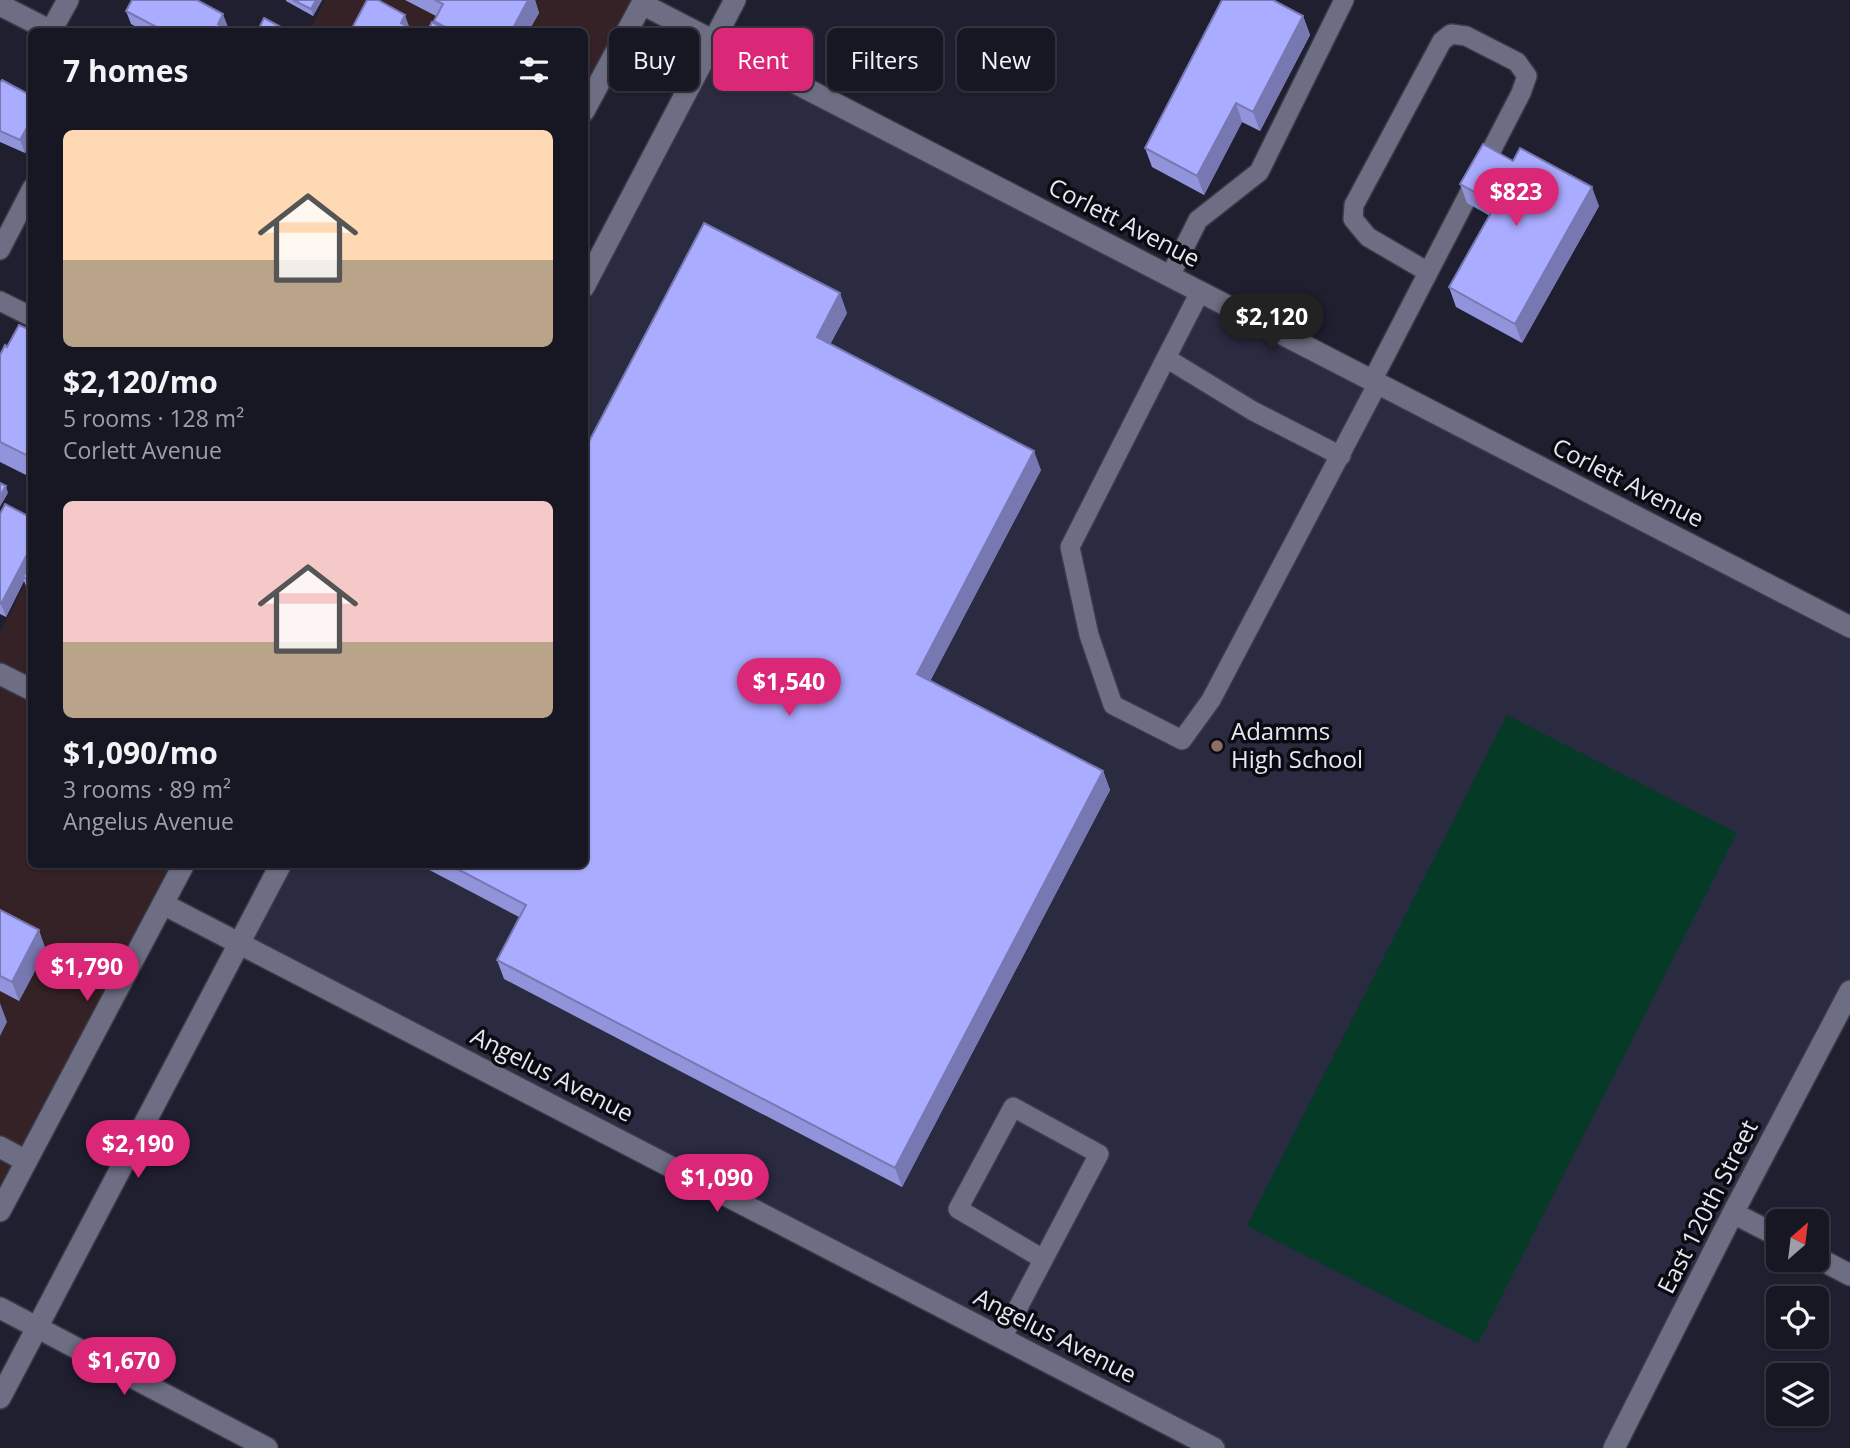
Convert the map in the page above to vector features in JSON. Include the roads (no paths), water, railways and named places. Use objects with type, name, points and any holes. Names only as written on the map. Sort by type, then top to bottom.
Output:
[{"type":"street","points":[[53,28],[68,0]]},
{"type":"street","points":[[721,28],[736,0]]},
{"type":"street","points":[[588,103],[640,1]]},
{"type":"street","name":"Corlett Avenue","points":[[640,1],[713,40]]},
{"type":"street","points":[[0,5],[45,28]]},
{"type":"street","points":[[588,279],[713,43]]},
{"type":"street","name":"Corlett Avenue","points":[[811,91],[1850,627]]},
{"type":"street","points":[[0,674],[28,688]]},
{"type":"street","points":[[0,1211],[182,868]]},
{"type":"street","points":[[0,1398],[279,868]]},
{"type":"street","name":"Angelus Avenue","points":[[163,904],[1214,1448]]},
{"type":"street","name":"East 120th Street","points":[[1614,1448],[1850,991]]},
{"type":"street","points":[[0,1147],[26,1161]]},
{"type":"street","points":[[1733,1213],[1766,1230]]},
{"type":"street","points":[[1829,1264],[1850,1275]]},
{"type":"street","points":[[0,1308],[267,1448]]},
{"type":"lane","points":[[1170,276],[1198,220],[1259,172],[1344,0]]},
{"type":"lane","points":[[1200,292],[1070,547],[1089,635],[1113,705],[1182,740],[1211,700],[1341,456],[1428,272],[1521,93],[1527,76],[1517,62],[1466,36],[1451,34],[1442,41],[1354,205],[1353,219],[1368,237],[1428,272]]},
{"type":"lane","points":[[0,250],[28,196]]},
{"type":"lane","points":[[0,301],[28,315]]},
{"type":"lane","points":[[1166,358],[1253,411],[1341,456]]},
{"type":"lane","points":[[1002,1338],[1099,1154],[1013,1107],[958,1209],[1043,1259]]},
{"type":"place","name":"Adamms High School","points":[[1217,746]]}]
